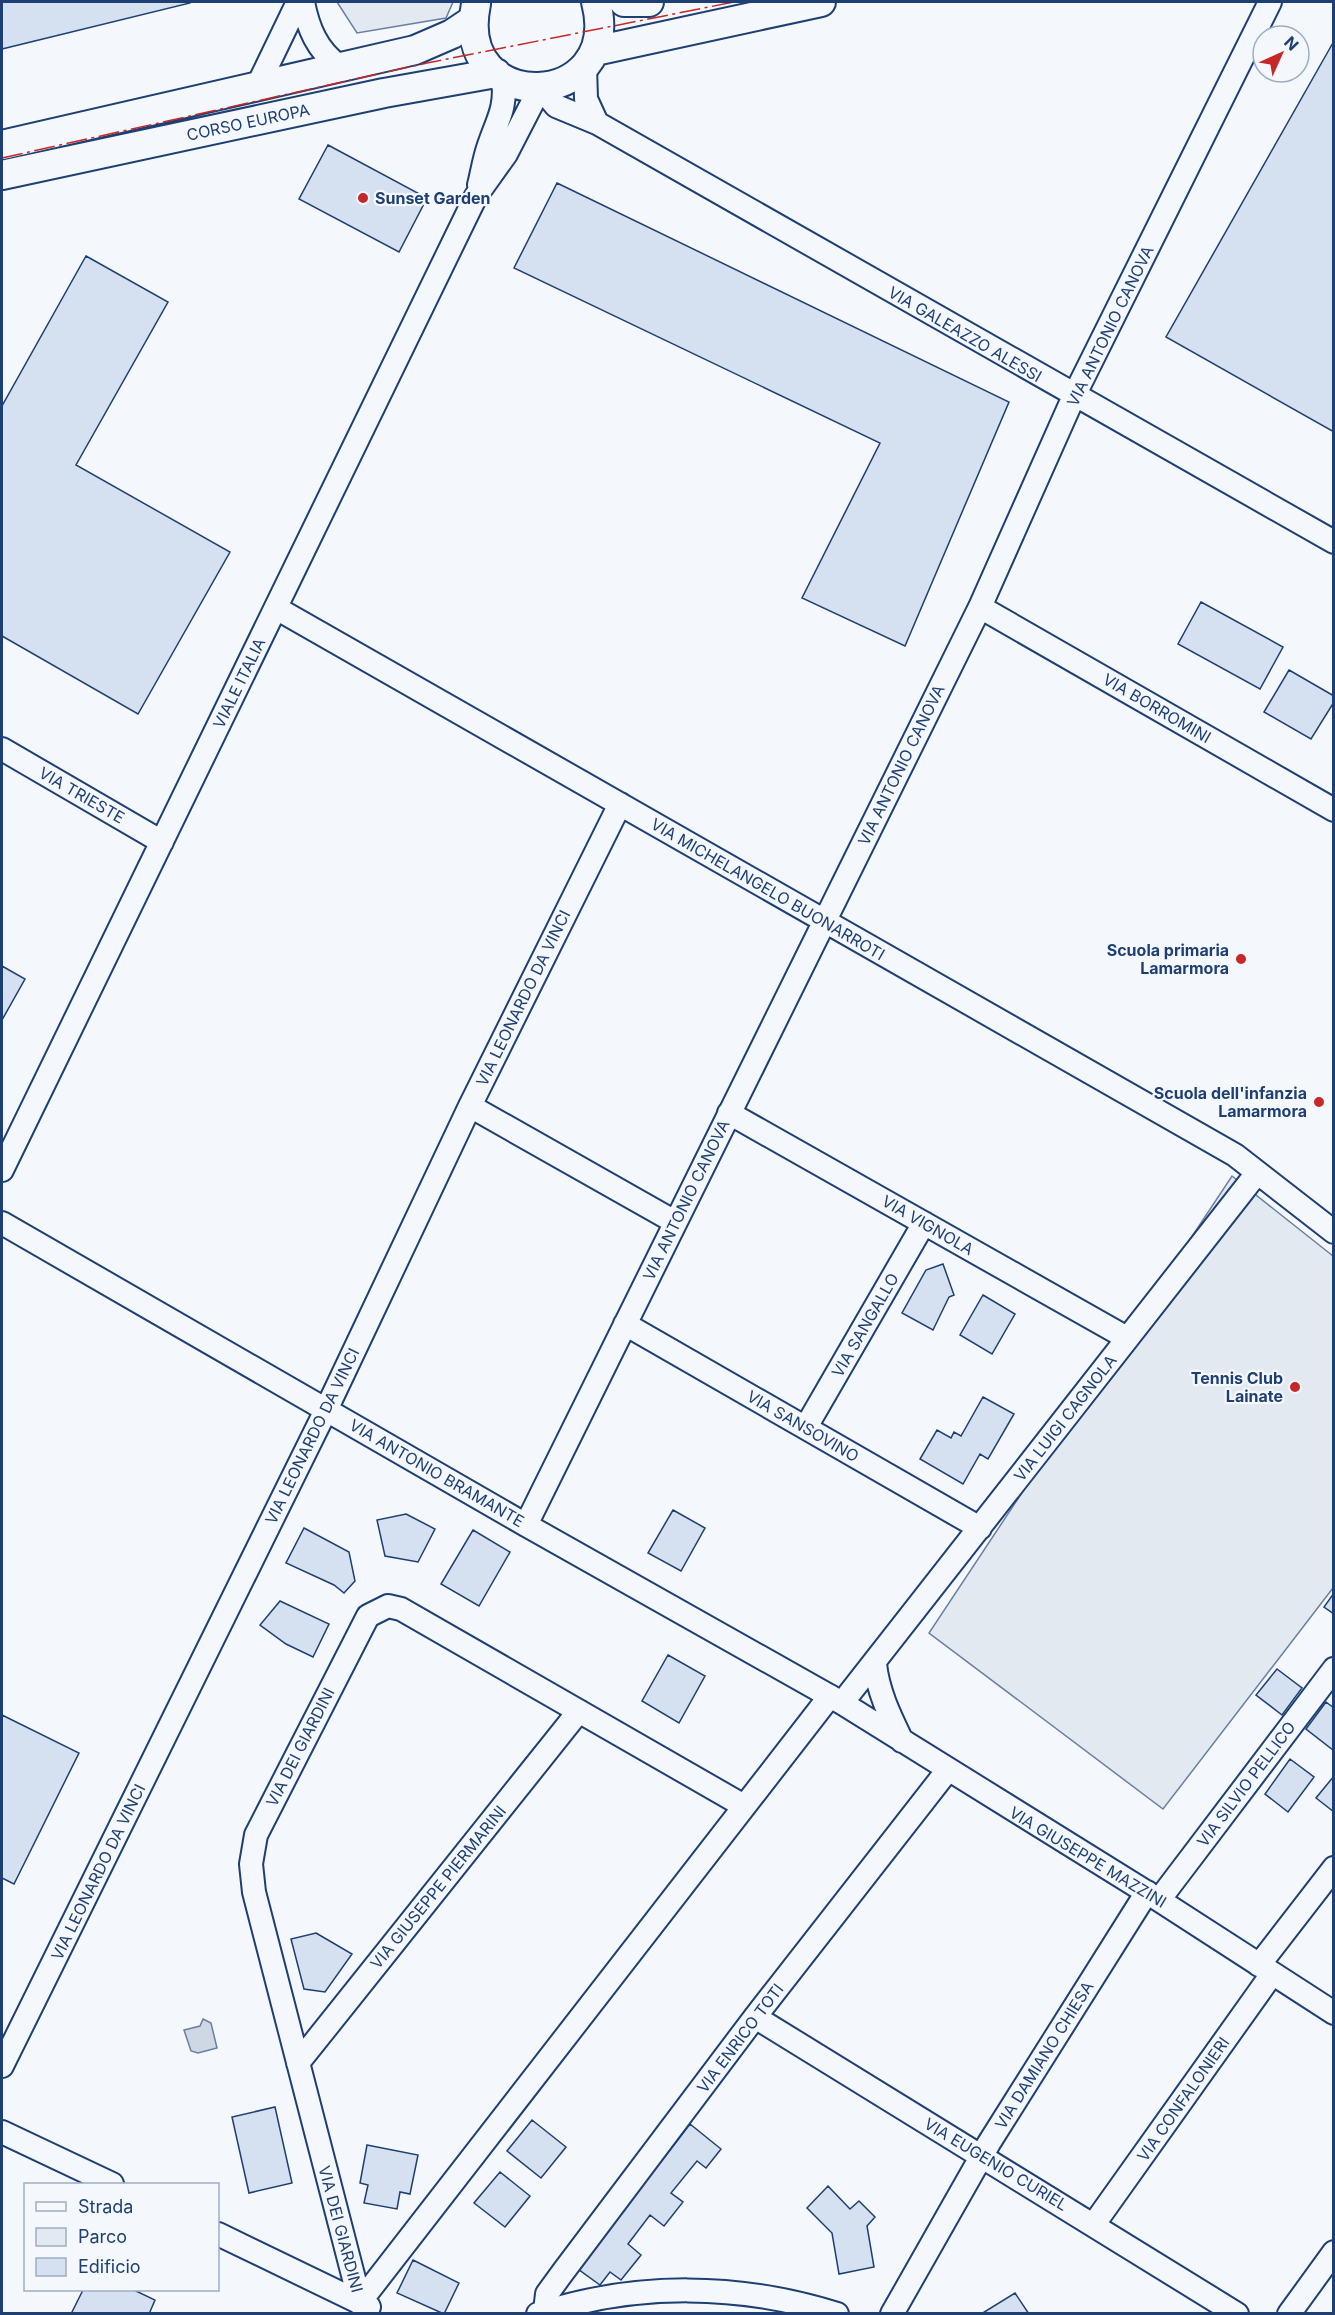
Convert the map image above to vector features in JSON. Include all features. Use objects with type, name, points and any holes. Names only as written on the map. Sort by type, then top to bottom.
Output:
[{"type":"main road","points":[[590,58],[600,33],[596,2]]},
{"type":"main road","points":[[624,2],[649,2]]},
{"type":"main road","points":[[475,11],[478,49],[499,76],[520,86],[540,88],[556,86],[590,58],[821,2]]},
{"type":"main road","name":"CORSO EUROPA","points":[[2,145],[415,50],[452,34],[475,11]]},
{"type":"main road","name":"CORSO EUROPA","points":[[2,176],[384,93],[499,76]]},
{"type":"street","points":[[258,85],[298,2]]},
{"type":"street","points":[[303,2],[312,34],[321,49],[339,66]]},
{"type":"street","name":"VIA ANTONIO CANOVA","points":[[526,1525],[980,607],[1074,396],[1270,2]]},
{"type":"street","points":[[590,58],[586,99],[597,123]]},
{"type":"street","name":"VIALE ITALIA","points":[[477,196],[488,148],[503,113],[506,98],[499,76]]},
{"type":"street","name":"VIA GALEAZZO ALESSI","points":[[540,88],[555,106],[597,123],[1334,542]]},
{"type":"street","name":"VIALE ITALIA","points":[[2,1170],[477,196],[507,154],[540,88]]},
{"type":"street","name":"VIA BORROMINI","points":[[980,607],[1334,810]]},
{"type":"street","name":"VIA MICHELANGELO BUONARROTI","points":[[276,608],[1235,1155],[1334,1232]]},
{"type":"street","name":"VIA TRIESTE","points":[[2,749],[162,842]]},
{"type":"street","name":"VIA LEONARDO DA VINCI","points":[[2,2066],[327,1408],[470,1107],[620,804]]},
{"type":"street","points":[[470,1107],[675,1222]]},
{"type":"street","name":"VIA VIGNOLA","points":[[729,1113],[1127,1338]]},
{"type":"street","name":"VIA LUIGI CAGNOLA","points":[[363,2308],[744,1806],[836,1700],[874,1664],[1257,1173]]},
{"type":"street","name":"VIA ANTONIO BRAMANTE","points":[[2,1223],[327,1408],[526,1525],[836,1700]]},
{"type":"street","name":"VIA SANGALLO","points":[[806,1427],[924,1223]]},
{"type":"street","name":"VIA SANSOVINO","points":[[625,1324],[980,1528]]},
{"type":"street","name":"VIA DEI GIARDINI","points":[[363,2308],[254,1892],[251,1864],[256,1835],[368,1616],[388,1606],[401,1608],[744,1806]]},
{"type":"street","points":[[874,1664],[876,1680],[886,1710],[903,1742]]},
{"type":"street","name":"VIA SILVIO PELLICO","points":[[1153,1896],[1334,1669]]},
{"type":"street","name":"VIA GIUSEPPE MAZZINI","points":[[836,1700],[947,1771],[1153,1896],[1334,2013]]},
{"type":"street","name":"VIA GIUSEPPE PIERMARINI","points":[[298,2063],[579,1711]]},
{"type":"street","name":"VIA ENRICO TOTI","points":[[541,2312],[547,2294],[755,2017],[947,1771]]},
{"type":"street","name":"VIA CONFALONIERI","points":[[1094,2224],[1334,1868]]},
{"type":"street","name":"VIA DAMIANO CHIESA","points":[[892,2313],[981,2155],[1153,1896]]},
{"type":"street","name":"VIA EUGENIO CURIEL","points":[[755,2017],[1237,2313]]},
{"type":"street","points":[[2,2132],[110,2183]]},
{"type":"street","points":[[219,2235],[363,2308],[381,2313]]},
{"type":"street","points":[[1289,2313],[1334,2252]]},
{"type":"street","points":[[541,2312],[636,2291],[683,2288],[735,2292],[797,2302],[837,2313]]},
{"type":"green space","points":[[337,2],[453,2],[446,18],[357,33]]},
{"type":"green space","points":[[1232,1176],[1333,1256],[1333,1588],[1163,1809],[929,1633]]},
{"type":"shaded area","points":[[203,2019],[211,2023],[217,2048],[198,2053],[191,2051],[184,2030],[200,2026]]},
{"type":"building","points":[[2,2],[190,2],[190,3],[2,49]]},
{"type":"building","points":[[1334,41],[1334,432],[1166,337]]},
{"type":"building","points":[[328,145],[427,198],[399,252],[299,199]]},
{"type":"building","points":[[557,183],[1009,402],[905,646],[802,598],[880,443],[514,268]]},
{"type":"building","points":[[86,256],[168,302],[76,465],[230,552],[138,714],[2,636],[2,406]]},
{"type":"building","points":[[1201,602],[1283,647],[1260,689],[1178,644]]},
{"type":"building","points":[[1289,670],[1334,696],[1334,702],[1311,739],[1264,712]]},
{"type":"building","points":[[2,966],[25,979],[2,1020]]},
{"type":"building","points":[[943,1264],[954,1295],[949,1297],[933,1330],[902,1313],[926,1270]]},
{"type":"building","points":[[983,1295],[1015,1314],[992,1354],[960,1335]]},
{"type":"building","points":[[983,1397],[1014,1414],[988,1459],[980,1454],[963,1484],[920,1459],[937,1430],[951,1438],[954,1432],[961,1436]]},
{"type":"building","points":[[673,1510],[705,1528],[681,1571],[648,1553]]},
{"type":"building","points":[[406,1514],[435,1529],[418,1562],[385,1556],[377,1520]]},
{"type":"building","points":[[304,1528],[349,1552],[355,1581],[344,1593],[334,1585],[286,1563]]},
{"type":"building","points":[[473,1530],[510,1552],[479,1606],[441,1584]]},
{"type":"building","points":[[1334,1593],[1334,1614],[1324,1607]]},
{"type":"building","points":[[280,1601],[329,1624],[313,1657],[286,1644],[260,1625]]},
{"type":"building","points":[[668,1655],[705,1676],[679,1723],[642,1701]]},
{"type":"building","points":[[1277,1669],[1302,1688],[1282,1715],[1256,1695]]},
{"type":"building","points":[[1326,1702],[1334,1708],[1333,1750],[1306,1729]]},
{"type":"building","points":[[2,1715],[79,1753],[14,1884],[2,1878]]},
{"type":"building","points":[[1290,1759],[1314,1777],[1288,1812],[1265,1794]]},
{"type":"building","points":[[1334,1776],[1334,1812],[1316,1798]]},
{"type":"building","points":[[316,1933],[352,1954],[325,1992],[304,1989],[291,1939]]},
{"type":"building","points":[[275,2107],[292,2183],[249,2193],[232,2117]]},
{"type":"building","points":[[532,2120],[566,2147],[541,2178],[507,2151]]},
{"type":"building","points":[[690,2124],[721,2149],[706,2168],[697,2161],[671,2193],[683,2202],[664,2226],[650,2215],[628,2244],[641,2255],[621,2280],[610,2272],[600,2285],[578,2269]]},
{"type":"building","points":[[367,2145],[418,2155],[410,2194],[400,2192],[397,2209],[364,2203],[368,2185],[360,2183]]},
{"type":"building","points":[[500,2172],[530,2196],[505,2227],[474,2203]]},
{"type":"building","points":[[828,2186],[850,2209],[859,2201],[875,2217],[867,2226],[874,2267],[839,2274],[832,2233],[807,2208]]},
{"type":"building","points":[[413,2260],[459,2283],[444,2314],[397,2293]]},
{"type":"building","points":[[82,2291],[136,2291],[155,2300],[149,2314],[71,2314]]},
{"type":"building","points":[[1015,2293],[1029,2314],[981,2314]]},
{"type":"power","points":[[2,158],[427,63],[734,2]]},
{"type":"place","name":"Sunset Garden","points":[[363,198]]},
{"type":"place","name":"Scuola primaria Lamarmora","points":[[1241,959]]},
{"type":"place","name":"Scuola dell'infanzia Lamarmora","points":[[1319,1102]]},
{"type":"place","name":"Tennis Club Lainate","points":[[1295,1387]]}]
